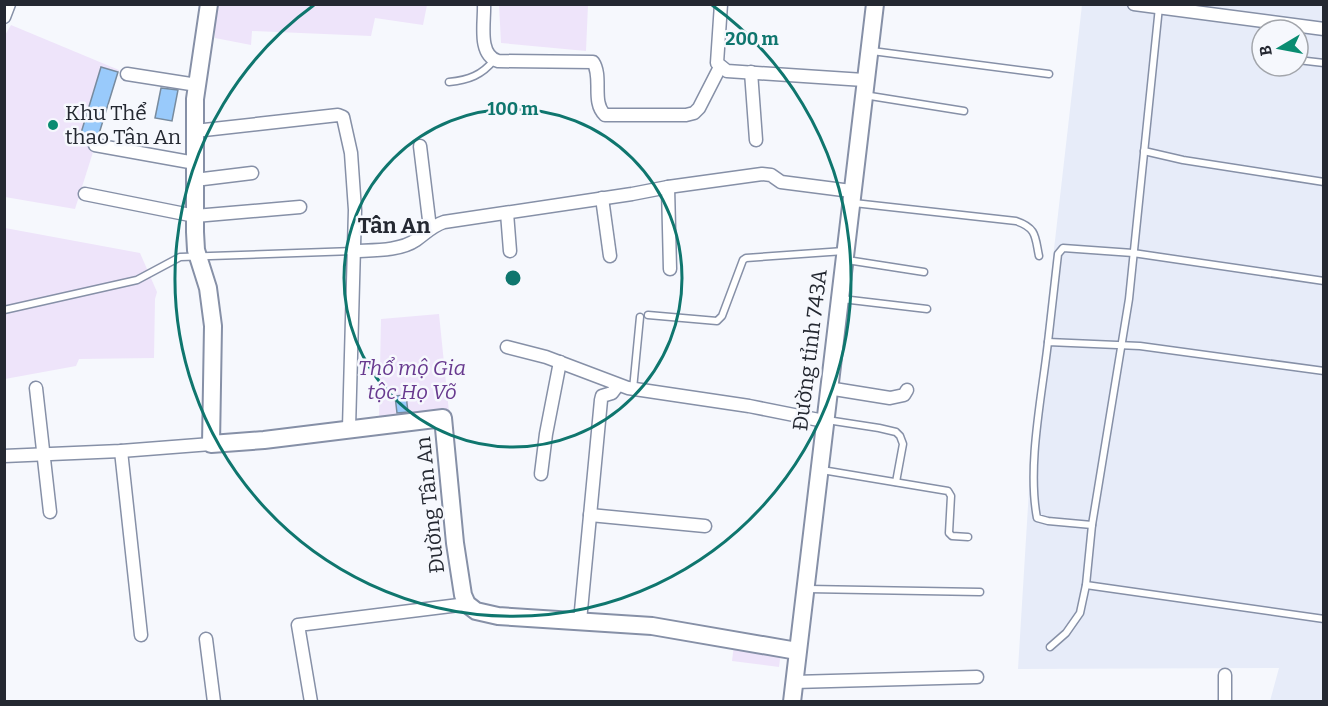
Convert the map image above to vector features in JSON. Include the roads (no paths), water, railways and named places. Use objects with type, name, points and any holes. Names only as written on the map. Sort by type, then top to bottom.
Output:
[{"type":"street","points":[[4,17],[9,4]]},
{"type":"street","points":[[4,456],[121,452],[211,444],[213,326],[208,288],[197,256],[195,241],[196,85],[209,4]]},
{"type":"street","points":[[484,4],[487,54],[494,60],[593,62],[597,73],[599,104],[601,112],[605,115],[686,115],[694,113],[699,108],[720,67]]},
{"type":"street","points":[[721,4],[717,63],[720,67],[728,71],[751,72],[863,88]]},
{"type":"street","name":"Đường tỉnh 743A","points":[[792,702],[863,88],[875,4]]},
{"type":"street","points":[[1134,4],[1217,10],[1323,29]]},
{"type":"street","points":[[751,72],[756,140]]},
{"type":"street","points":[[127,74],[196,85]]},
{"type":"street","points":[[195,130],[341,115],[344,117],[354,178],[355,251],[349,428]]},
{"type":"street","points":[[95,145],[195,171],[252,173]]},
{"type":"street","points":[[420,146],[430,228]]},
{"type":"street","points":[[355,251],[401,246],[415,241],[430,228],[444,222],[762,174],[771,175],[781,182],[851,196]]},
{"type":"street","points":[[668,187],[670,269]]},
{"type":"street","points":[[85,194],[195,216],[300,207]]},
{"type":"street","points":[[602,198],[610,256]]},
{"type":"street","points":[[507,213],[510,251]]},
{"type":"street","points":[[507,347],[560,362],[633,390],[749,406],[824,421]]},
{"type":"street","points":[[542,474],[546,434],[560,362]]},
{"type":"street","points":[[580,621],[601,400],[602,396],[612,393],[618,385]]},
{"type":"street","points":[[36,388],[50,512]]},
{"type":"street","points":[[828,388],[890,398],[898,398],[907,390]]},
{"type":"street","name":"Đường Tân An","points":[[211,444],[264,440],[443,418],[458,565],[463,595],[467,604]]},
{"type":"street","points":[[121,452],[141,635]]},
{"type":"street","points":[[590,515],[705,526]]},
{"type":"street","points":[[311,702],[298,625],[467,604],[487,615],[652,626],[797,651]]},
{"type":"street","points":[[206,639],[214,702]]},
{"type":"street","points":[[1225,675],[1225,702]]},
{"type":"street","points":[[794,682],[977,677]]},
{"type":"lane","points":[[1050,647],[1066,633],[1080,614],[1086,585],[1092,525],[1122,346],[1159,7]]},
{"type":"lane","points":[[868,50],[1049,74]]},
{"type":"lane","points":[[449,82],[470,79],[479,75],[494,60]]},
{"type":"lane","points":[[863,88],[964,111]]},
{"type":"lane","points":[[1144,151],[1183,160],[1323,182]]},
{"type":"lane","points":[[851,196],[1016,221],[1027,225],[1035,233],[1039,256]]},
{"type":"lane","points":[[1092,525],[1037,518],[1034,501],[1033,472],[1058,254],[1063,248],[1133,253],[1323,280]]},
{"type":"lane","points":[[4,310],[137,280],[174,259],[197,256],[355,251]]},
{"type":"lane","points":[[648,315],[717,321],[722,316],[743,260],[746,258],[844,255],[924,272]]},
{"type":"lane","points":[[839,298],[927,309]]},
{"type":"lane","points":[[633,390],[640,316]]},
{"type":"lane","points":[[1048,342],[1140,346],[1323,371]]},
{"type":"lane","points":[[824,421],[896,432],[903,444],[896,482]]},
{"type":"lane","points":[[819,470],[948,491],[951,496],[949,533],[952,536],[968,537]]},
{"type":"lane","points":[[1086,585],[1323,619]]},
{"type":"lane","points":[[804,590],[823,588],[863,591],[980,592]]},
{"type":"place","name":"Khu Thể thao Tân An","points":[[53,125]]},
{"type":"district","name":"Tân An","points":[[394,225]]},
{"type":"park label","name":"Thổ mộ Gia tộc Họ Võ","points":[[412,380]]}]
